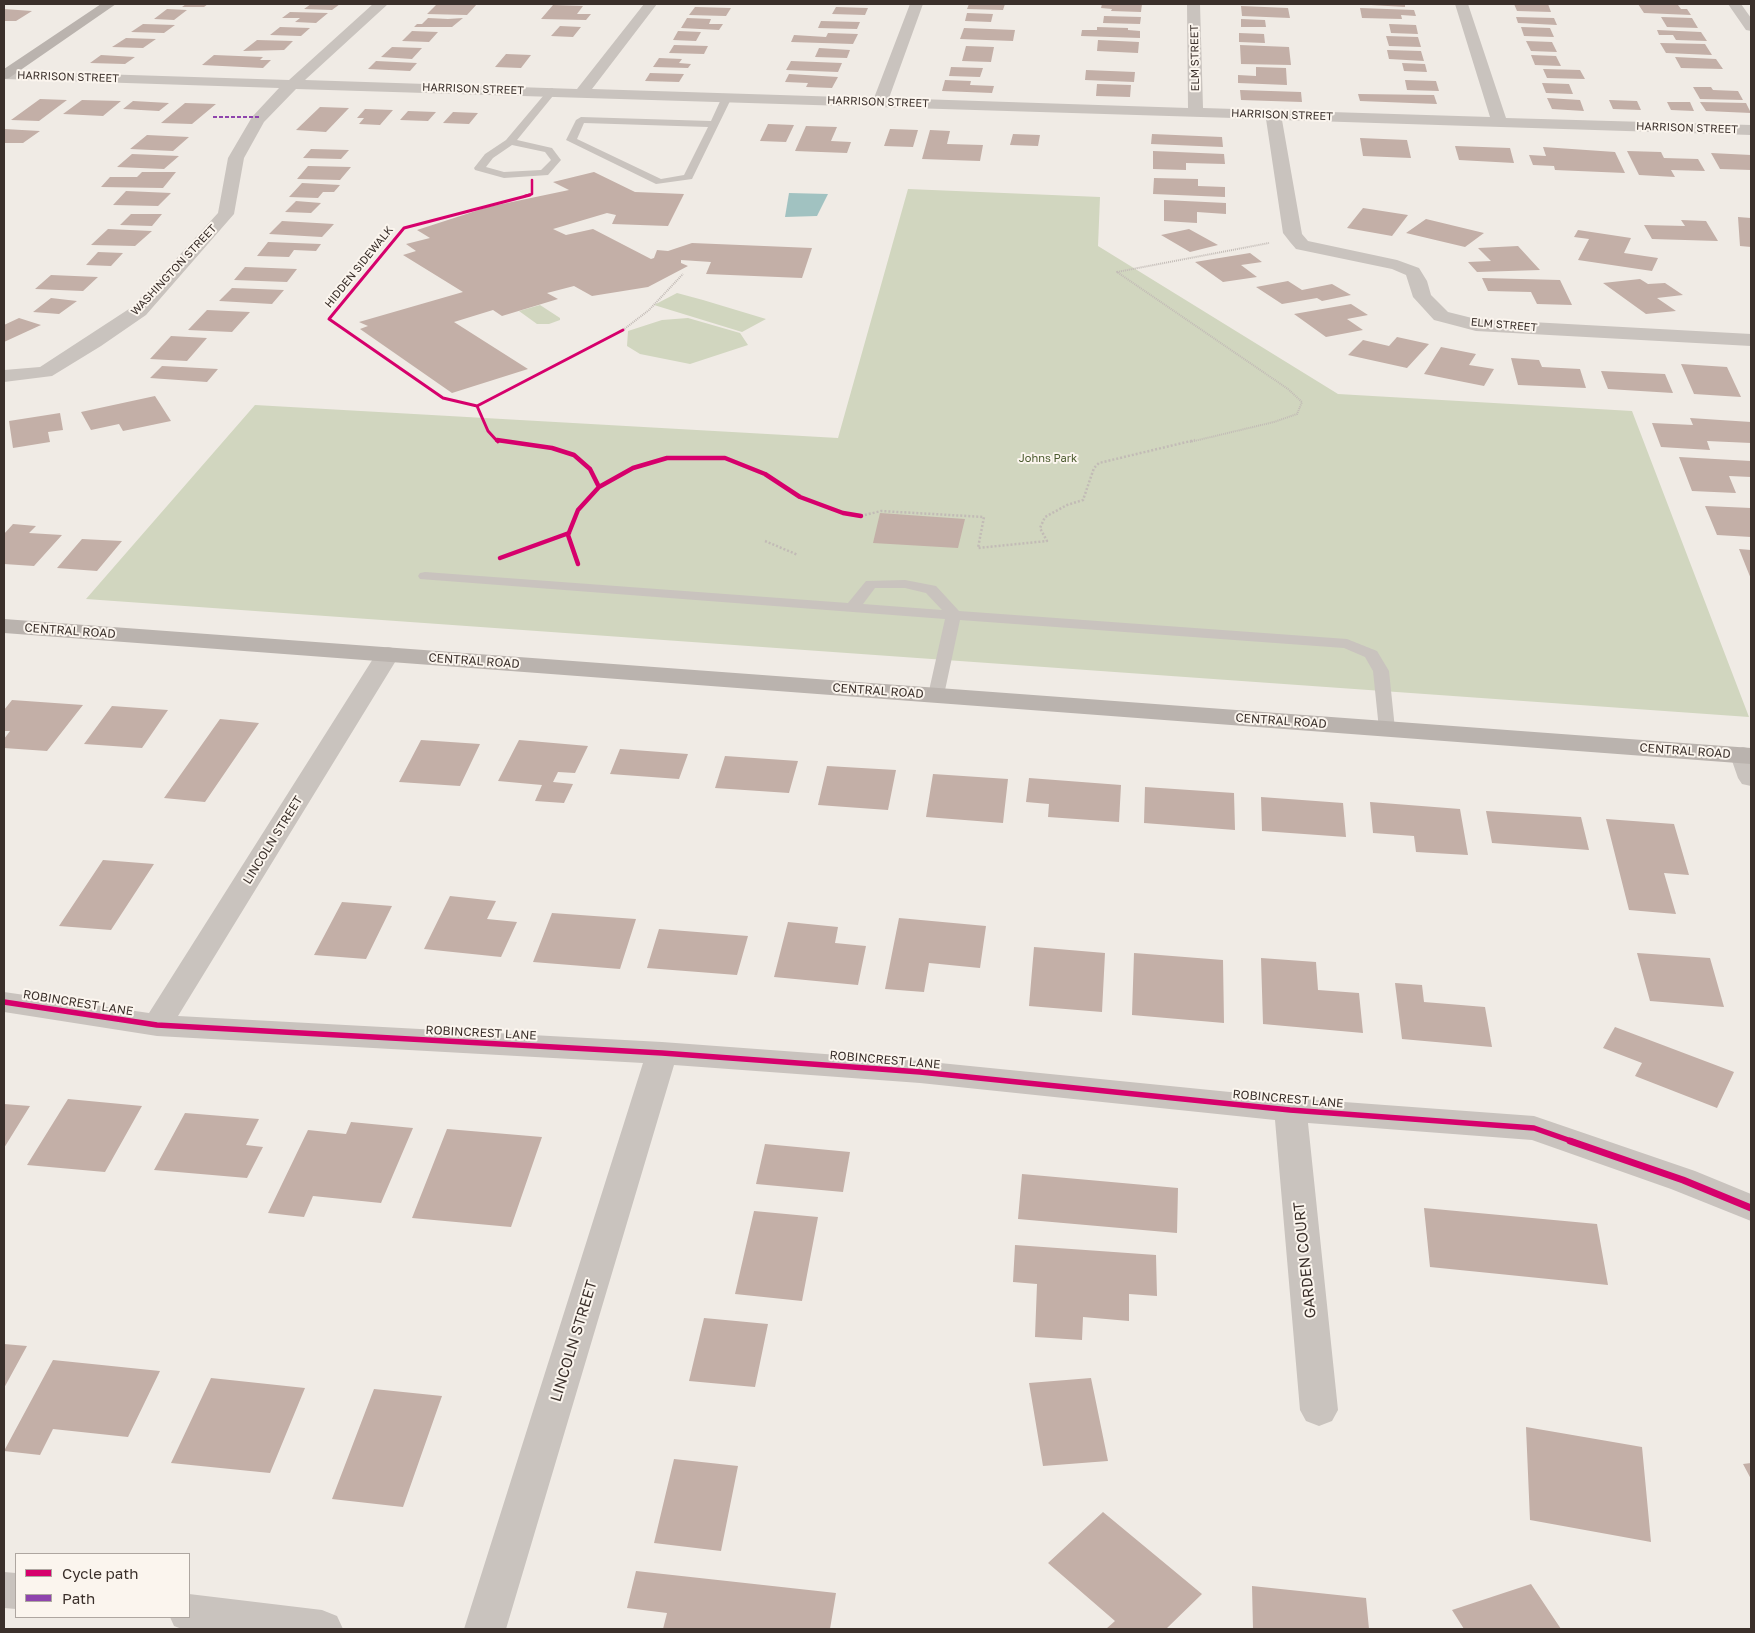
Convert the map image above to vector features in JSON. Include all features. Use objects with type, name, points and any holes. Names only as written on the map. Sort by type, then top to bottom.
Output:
[{"type":"main road","points":[[4,75],[110,4]]},
{"type":"main road","name":"CENTRAL ROAD","points":[[4,626],[1387,729],[1748,763]]},
{"type":"street","name":"WASHINGTON STREET","points":[[4,376],[45,372],[94,342],[139,311],[226,214],[236,158],[257,120],[292,84],[381,4]]},
{"type":"street","points":[[582,92],[650,4]]},
{"type":"street","points":[[880,102],[917,4]]},
{"type":"street","name":"ELM STREET","points":[[1194,4],[1196,112]]},
{"type":"street","points":[[1462,4],[1499,121]]},
{"type":"street","points":[[1734,4],[1751,27]]},
{"type":"street","name":"HARRISON STREET","points":[[4,75],[1751,130]]},
{"type":"street","points":[[1272,114],[1292,233],[1296,238]]},
{"type":"street","name":"ELM STREET","points":[[1296,238],[1302,245],[1397,264],[1413,272],[1418,281],[1422,297],[1441,316],[1476,325],[1751,340]]},
{"type":"street","name":"LINCOLN STREET","points":[[157,1025],[388,654]]},
{"type":"street","name":"ROBINCREST LANE","points":[[4,1002],[157,1025],[662,1053],[920,1072],[1290,1110],[1534,1128],[1683,1180],[1751,1208]]},
{"type":"street","name":"LINCOLN STREET","points":[[485,1629],[662,1053]]},
{"type":"street","name":"GARDEN COURT","points":[[1290,1110],[1319,1410]]},
{"type":"street","points":[[190,1613],[322,1629]]},
{"type":"lane","points":[[510,142],[548,150],[556,160],[544,173],[504,175],[478,168],[489,156],[510,142],[552,92]]},
{"type":"lane","points":[[714,124],[581,120],[571,140],[660,182],[688,177],[714,124],[727,97]]},
{"type":"lane","points":[[425,576],[1347,644],[1370,654],[1381,671],[1387,729]]},
{"type":"lane","points":[[852,607],[871,584],[905,584],[931,589],[954,614]]},
{"type":"lane","points":[[936,695],[954,614]]},
{"type":"path","points":[[852,515],[860,516],[881,511],[984,517],[978,548],[1047,541],[1040,528],[1044,517],[1067,505],[1082,500],[1094,468],[1100,463],[1274,422],[1297,414],[1302,402],[1288,389],[1117,272],[1296,238]]},
{"type":"path","points":[[616,334],[649,310],[683,274]]},
{"type":"path","points":[[765,541],[798,555]]},
{"type":"green space","name":"Johns Park","points":[[908,189],[1100,197],[1098,246],[1338,394],[1632,411],[1749,717],[86,599],[255,405],[838,438]]},
{"type":"green space","points":[[677,293],[766,319],[742,332],[654,305]]},
{"type":"green space","points":[[540,305],[560,318],[560,320],[549,324],[537,324],[519,311]]},
{"type":"green space","points":[[688,318],[740,333],[748,345],[690,364],[640,354],[627,346],[628,331],[662,320]]},
{"type":"water","points":[[789,193],[828,194],[817,216],[785,217]]},
{"type":"building","points":[[186,4],[208,4],[204,7],[182,7]]},
{"type":"building","points":[[311,4],[340,4],[332,10],[304,9]]},
{"type":"building","points":[[437,4],[477,4],[467,15],[427,14]]},
{"type":"building","points":[[969,4],[1005,4],[1003,10],[967,9]]},
{"type":"building","points":[[1102,4],[1142,4],[1141,12],[1111,11],[1112,9],[1101,8]]},
{"type":"building","points":[[1405,4],[1405,7],[1371,5]]},
{"type":"building","points":[[1514,4],[1548,4],[1551,12],[1517,11]]},
{"type":"building","points":[[1638,4],[1678,5],[1681,9],[1687,9],[1691,15],[1644,13]]},
{"type":"building","points":[[553,5],[583,6],[577,14],[591,14],[586,20],[541,19]]},
{"type":"building","points":[[1241,6],[1288,8],[1290,18],[1242,16]]},
{"type":"building","points":[[695,7],[731,8],[726,16],[689,15]]},
{"type":"building","points":[[836,7],[868,8],[865,15],[832,14]]},
{"type":"building","points":[[1360,8],[1414,10],[1416,16],[1401,15],[1402,19],[1362,18]]},
{"type":"building","points":[[4,9],[32,11],[16,21],[4,21]]},
{"type":"building","points":[[167,9],[187,10],[174,20],[154,19]]},
{"type":"building","points":[[290,12],[328,13],[316,23],[295,22],[300,18],[282,18]]},
{"type":"building","points":[[967,13],[993,14],[991,22],[965,21]]},
{"type":"building","points":[[1104,16],[1141,17],[1140,24],[1103,23]]},
{"type":"building","points":[[1516,17],[1554,18],[1557,25],[1518,23]]},
{"type":"building","points":[[1661,17],[1692,18],[1698,28],[1667,27]]},
{"type":"building","points":[[428,18],[463,18],[452,27],[414,27],[417,24],[422,24]]},
{"type":"building","points":[[687,18],[711,19],[709,24],[723,24],[719,30],[681,28]]},
{"type":"building","points":[[1241,19],[1265,20],[1266,27],[1241,27]]},
{"type":"building","points":[[821,21],[860,22],[857,29],[818,28]]},
{"type":"building","points":[[143,24],[175,25],[164,33],[131,32]]},
{"type":"building","points":[[1389,24],[1416,25],[1418,34],[1391,33]]},
{"type":"building","points":[[560,26],[581,27],[573,37],[551,36]]},
{"type":"building","points":[[280,27],[310,28],[301,36],[270,35]]},
{"type":"building","points":[[1097,27],[1128,28],[1128,30],[1140,31],[1140,38],[1081,36],[1082,30],[1097,30]]},
{"type":"building","points":[[1521,27],[1550,28],[1554,37],[1524,36]]},
{"type":"building","points":[[964,28],[1015,30],[1013,41],[960,39]]},
{"type":"building","points":[[1657,30],[1701,32],[1707,41],[1676,40],[1673,35],[1659,35]]},
{"type":"building","points":[[412,31],[438,32],[429,42],[402,41]]},
{"type":"building","points":[[678,31],[701,32],[696,41],[673,40]]},
{"type":"building","points":[[828,33],[858,34],[853,44],[791,42],[794,35],[826,37]]},
{"type":"building","points":[[1239,33],[1264,34],[1265,43],[1239,42]]},
{"type":"building","points":[[1386,36],[1418,37],[1421,47],[1389,46]]},
{"type":"building","points":[[126,38],[156,39],[143,48],[112,47]]},
{"type":"building","points":[[257,40],[293,41],[284,50],[243,51]]},
{"type":"building","points":[[1098,40],[1139,42],[1138,53],[1097,51]]},
{"type":"building","points":[[1526,41],[1552,42],[1557,52],[1531,51]]},
{"type":"building","points":[[1660,43],[1705,44],[1712,55],[1666,53]]},
{"type":"building","points":[[674,45],[708,46],[704,54],[669,53]]},
{"type":"building","points":[[1240,45],[1289,47],[1291,65],[1241,64]]},
{"type":"building","points":[[966,46],[994,47],[991,62],[962,61]]},
{"type":"building","points":[[392,47],[422,48],[412,59],[381,57]]},
{"type":"building","points":[[819,48],[850,50],[847,58],[815,57]]},
{"type":"building","points":[[1387,50],[1421,51],[1424,61],[1389,59]]},
{"type":"building","points":[[506,54],[531,55],[521,68],[495,67]]},
{"type":"building","points":[[101,55],[135,57],[125,64],[90,63]]},
{"type":"building","points":[[214,55],[263,57],[260,60],[271,60],[263,68],[202,65]]},
{"type":"building","points":[[1531,55],[1556,56],[1561,66],[1535,65]]},
{"type":"building","points":[[1675,57],[1716,59],[1723,69],[1681,68]]},
{"type":"building","points":[[659,58],[682,59],[679,63],[691,64],[688,68],[653,67]]},
{"type":"building","points":[[376,61],[417,63],[410,71],[368,69]]},
{"type":"building","points":[[791,61],[842,63],[838,72],[786,70]]},
{"type":"building","points":[[1402,63],[1425,64],[1427,72],[1404,71]]},
{"type":"building","points":[[951,67],[983,68],[980,77],[949,76]]},
{"type":"building","points":[[1256,67],[1286,68],[1287,85],[1238,83],[1238,75],[1256,76]]},
{"type":"building","points":[[1543,69],[1580,70],[1585,79],[1547,78]]},
{"type":"building","points":[[1086,70],[1135,72],[1134,82],[1085,80]]},
{"type":"building","points":[[650,73],[684,74],[679,82],[645,81]]},
{"type":"building","points":[[789,74],[838,77],[832,88],[806,87],[808,83],[785,82]]},
{"type":"building","points":[[945,80],[971,81],[970,85],[994,86],[992,93],[942,91]]},
{"type":"building","points":[[1405,80],[1436,81],[1439,91],[1407,90]]},
{"type":"building","points":[[1542,83],[1569,84],[1573,94],[1546,93]]},
{"type":"building","points":[[1097,84],[1131,85],[1130,97],[1096,96]]},
{"type":"building","points":[[1693,87],[1711,87],[1713,90],[1738,91],[1743,100],[1700,99]]},
{"type":"building","points":[[1240,90],[1301,92],[1302,102],[1241,100]]},
{"type":"building","points":[[1358,94],[1434,95],[1437,104],[1360,101]]},
{"type":"building","points":[[1547,98],[1580,100],[1584,111],[1552,109]]},
{"type":"building","points":[[40,99],[67,100],[39,121],[11,120]]},
{"type":"building","points":[[82,100],[121,101],[103,116],[63,114]]},
{"type":"building","points":[[1609,100],[1637,101],[1641,110],[1613,109]]},
{"type":"building","points":[[133,101],[169,103],[159,111],[123,109]]},
{"type":"building","points":[[1667,102],[1690,102],[1694,111],[1671,110]]},
{"type":"building","points":[[1700,102],[1746,103],[1751,113],[1706,111]]},
{"type":"building","points":[[185,103],[216,104],[192,124],[161,123]]},
{"type":"building","points":[[320,107],[349,108],[326,132],[296,130]]},
{"type":"building","points":[[365,109],[393,110],[380,125],[359,124],[364,118],[357,118]]},
{"type":"building","points":[[408,111],[436,112],[428,121],[400,120]]},
{"type":"building","points":[[453,112],[478,113],[469,124],[443,123]]},
{"type":"building","points":[[768,124],[794,125],[786,142],[760,141]]},
{"type":"building","points":[[806,126],[837,127],[831,141],[851,142],[847,153],[795,151]]},
{"type":"building","points":[[4,129],[40,131],[23,143],[4,143]]},
{"type":"building","points":[[890,129],[918,130],[913,147],[884,146]]},
{"type":"building","points":[[930,130],[950,131],[947,144],[983,145],[980,161],[922,159]]},
{"type":"building","points":[[1013,134],[1040,135],[1038,146],[1010,145]]},
{"type":"building","points":[[1152,134],[1222,137],[1223,147],[1151,144]]},
{"type":"building","points":[[147,135],[189,137],[173,151],[130,149]]},
{"type":"building","points":[[1360,138],[1407,140],[1411,158],[1363,156]]},
{"type":"building","points":[[1455,146],[1510,148],[1514,163],[1459,160]]},
{"type":"building","points":[[1543,147],[1615,152],[1625,173],[1555,170],[1554,166],[1533,165],[1529,155],[1546,156]]},
{"type":"building","points":[[311,149],[349,150],[341,159],[303,158]]},
{"type":"building","points":[[1153,151],[1224,154],[1225,164],[1186,163],[1186,170],[1153,169]]},
{"type":"building","points":[[1627,151],[1661,152],[1664,158],[1698,159],[1705,171],[1671,170],[1675,177],[1639,175]]},
{"type":"building","points":[[1711,153],[1751,155],[1751,170],[1720,169]]},
{"type":"building","points":[[132,154],[179,156],[164,169],[117,167]]},
{"type":"building","points":[[308,166],[351,167],[340,180],[297,179]]},
{"type":"building","points":[[142,172],[176,172],[163,188],[101,187],[110,177],[137,177]]},
{"type":"building","points":[[594,172],[635,192],[684,194],[668,226],[612,224],[616,215],[607,213],[553,229],[566,235],[593,229],[651,259],[654,258],[657,250],[668,251],[692,243],[812,248],[802,278],[706,274],[711,262],[681,260],[681,263],[688,266],[648,287],[592,296],[574,286],[547,293],[558,299],[502,316],[493,310],[454,322],[528,369],[452,393],[360,329],[368,326],[359,322],[463,292],[403,255],[416,251],[406,244],[430,238],[417,230],[488,207],[569,190],[553,182]]},
{"type":"building","points":[[1154,178],[1198,179],[1198,186],[1225,187],[1225,197],[1153,194]]},
{"type":"building","points":[[302,183],[340,185],[334,192],[323,192],[318,198],[289,197]]},
{"type":"building","points":[[126,191],[171,193],[158,206],[113,205]]},
{"type":"building","points":[[1164,200],[1226,203],[1226,214],[1197,212],[1197,223],[1164,221]]},
{"type":"building","points":[[296,201],[321,203],[311,213],[285,212]]},
{"type":"building","points":[[1363,208],[1408,215],[1392,236],[1347,228]]},
{"type":"building","points":[[131,214],[162,214],[152,226],[120,225]]},
{"type":"building","points":[[1738,217],[1751,218],[1751,247],[1740,246]]},
{"type":"building","points":[[1426,219],[1484,233],[1465,247],[1406,233]]},
{"type":"building","points":[[1681,220],[1706,221],[1718,241],[1652,239],[1644,225],[1685,226]]},
{"type":"building","points":[[282,221],[334,224],[322,237],[269,234]]},
{"type":"building","points":[[108,229],[152,231],[135,246],[91,245]]},
{"type":"building","points":[[1189,229],[1218,245],[1190,252],[1161,235]]},
{"type":"building","points":[[1578,230],[1631,238],[1624,253],[1658,258],[1652,271],[1578,260],[1589,239],[1574,237]]},
{"type":"building","points":[[268,242],[321,244],[316,251],[294,250],[289,257],[257,256]]},
{"type":"building","points":[[1518,246],[1540,270],[1477,272],[1468,262],[1491,261],[1478,248]]},
{"type":"building","points":[[98,252],[123,253],[111,266],[86,265]]},
{"type":"building","points":[[1250,253],[1262,262],[1241,265],[1257,277],[1223,282],[1195,262]]},
{"type":"building","points":[[245,267],[297,269],[287,282],[234,280]]},
{"type":"building","points":[[51,275],[98,277],[83,291],[35,289]]},
{"type":"building","points":[[1482,278],[1560,280],[1572,305],[1537,304],[1531,292],[1488,291]]},
{"type":"building","points":[[1640,279],[1648,284],[1665,283],[1683,295],[1657,298],[1676,311],[1646,314],[1603,283]]},
{"type":"building","points":[[1288,281],[1302,290],[1332,284],[1351,295],[1322,301],[1317,298],[1282,304],[1256,287]]},
{"type":"building","points":[[232,288],[284,290],[272,304],[219,301]]},
{"type":"building","points":[[51,298],[77,301],[59,314],[33,312]]},
{"type":"building","points":[[1351,304],[1368,315],[1347,319],[1363,330],[1326,337],[1294,314]]},
{"type":"building","points":[[207,310],[250,312],[232,332],[188,330]]},
{"type":"building","points":[[19,318],[41,325],[4,342],[4,325]]},
{"type":"building","points":[[171,336],[207,338],[187,361],[150,359]]},
{"type":"building","points":[[1397,337],[1429,344],[1407,368],[1348,355],[1363,340],[1389,346]]},
{"type":"building","points":[[1441,347],[1476,354],[1469,365],[1494,369],[1484,386],[1424,374]]},
{"type":"building","points":[[1511,358],[1539,360],[1542,367],[1580,369],[1586,388],[1518,385]]},
{"type":"building","points":[[1681,364],[1727,367],[1741,397],[1694,394]]},
{"type":"building","points":[[162,366],[218,369],[207,382],[150,378]]},
{"type":"building","points":[[1601,371],[1665,374],[1673,393],[1608,389]]},
{"type":"building","points":[[155,396],[171,421],[123,431],[119,424],[91,430],[81,412]]},
{"type":"building","points":[[60,413],[63,430],[48,432],[50,442],[13,448],[9,421]]},
{"type":"building","points":[[1690,418],[1751,422],[1751,443],[1707,441],[1710,450],[1661,447],[1652,423],[1693,425]]},
{"type":"building","points":[[1679,457],[1751,461],[1751,477],[1729,476],[1736,493],[1692,491]]},
{"type":"building","points":[[1705,506],[1751,508],[1751,537],[1717,535]]},
{"type":"building","points":[[880,513],[965,519],[958,548],[873,543]]},
{"type":"building","points":[[13,524],[36,526],[29,533],[62,535],[34,566],[4,564],[4,534]]},
{"type":"building","points":[[82,539],[122,541],[97,571],[57,568]]},
{"type":"building","points":[[1739,549],[1751,550],[1751,579]]},
{"type":"building","points":[[12,700],[83,705],[47,751],[4,748],[4,739],[10,731],[4,731],[4,710]]},
{"type":"building","points":[[112,706],[168,710],[142,748],[84,744]]},
{"type":"building","points":[[220,719],[259,723],[205,802],[164,798]]},
{"type":"building","points":[[421,740],[480,744],[460,786],[399,782]]},
{"type":"building","points":[[519,740],[588,746],[575,773],[558,772],[553,782],[573,784],[564,803],[535,801],[542,785],[498,781]]},
{"type":"building","points":[[620,749],[688,754],[679,779],[610,774]]},
{"type":"building","points":[[725,756],[798,761],[789,793],[715,788]]},
{"type":"building","points":[[827,766],[896,770],[888,810],[818,805]]},
{"type":"building","points":[[933,774],[1008,779],[1003,823],[926,817]]},
{"type":"building","points":[[1029,778],[1121,785],[1119,822],[1048,817],[1049,804],[1026,802]]},
{"type":"building","points":[[1145,787],[1234,793],[1235,830],[1144,823]]},
{"type":"building","points":[[1261,797],[1343,803],[1346,837],[1262,831]]},
{"type":"building","points":[[1370,802],[1460,809],[1468,855],[1416,852],[1414,836],[1373,833]]},
{"type":"building","points":[[1486,811],[1581,817],[1589,850],[1492,843]]},
{"type":"building","points":[[1606,819],[1674,824],[1689,875],[1664,873],[1676,914],[1629,910]]},
{"type":"building","points":[[103,860],[154,864],[111,930],[59,926]]},
{"type":"building","points":[[450,896],[496,901],[487,919],[517,922],[501,957],[424,949]]},
{"type":"building","points":[[342,902],[392,906],[366,959],[314,955]]},
{"type":"building","points":[[552,913],[636,919],[620,969],[533,962]]},
{"type":"building","points":[[899,918],[986,926],[980,968],[929,963],[924,992],[885,989]]},
{"type":"building","points":[[788,922],[838,927],[835,943],[866,946],[858,985],[774,977]]},
{"type":"building","points":[[659,929],[748,936],[737,975],[647,968]]},
{"type":"building","points":[[1034,947],[1105,953],[1102,1012],[1029,1006]]},
{"type":"building","points":[[1134,953],[1223,960],[1224,1023],[1132,1015]]},
{"type":"building","points":[[1637,953],[1710,958],[1724,1007],[1650,1001]]},
{"type":"building","points":[[1261,958],[1316,962],[1318,990],[1359,993],[1363,1033],[1263,1024]]},
{"type":"building","points":[[1395,983],[1422,985],[1424,1002],[1485,1007],[1492,1047],[1402,1039]]},
{"type":"building","points":[[1615,1027],[1734,1072],[1717,1108],[1635,1076],[1642,1063],[1603,1048]]},
{"type":"building","points":[[68,1099],[142,1106],[105,1172],[27,1165]]},
{"type":"building","points":[[4,1104],[30,1106],[4,1148]]},
{"type":"building","points":[[185,1113],[259,1119],[246,1145],[263,1147],[247,1178],[154,1170]]},
{"type":"building","points":[[351,1122],[413,1128],[381,1203],[313,1196],[304,1217],[268,1213],[308,1130],[346,1134]]},
{"type":"building","points":[[447,1129],[542,1137],[511,1227],[412,1218]]},
{"type":"building","points":[[765,1144],[850,1152],[843,1192],[756,1184]]},
{"type":"building","points":[[1022,1174],[1178,1188],[1177,1233],[1018,1219]]},
{"type":"building","points":[[1424,1208],[1597,1224],[1608,1285],[1430,1267]]},
{"type":"building","points":[[754,1211],[818,1217],[802,1301],[735,1294]]},
{"type":"building","points":[[1015,1245],[1156,1255],[1157,1296],[1129,1294],[1129,1321],[1083,1317],[1082,1340],[1035,1337],[1037,1284],[1013,1282]]},
{"type":"building","points":[[704,1318],[768,1324],[755,1387],[689,1381]]},
{"type":"building","points":[[4,1344],[27,1346],[4,1388]]},
{"type":"building","points":[[53,1360],[160,1371],[128,1437],[53,1429],[40,1455],[4,1451]]},
{"type":"building","points":[[211,1378],[305,1388],[270,1473],[171,1463]]},
{"type":"building","points":[[1091,1378],[1108,1461],[1043,1466],[1029,1383]]},
{"type":"building","points":[[374,1389],[442,1396],[403,1507],[332,1499]]},
{"type":"building","points":[[1526,1427],[1642,1447],[1651,1542],[1530,1520]]},
{"type":"building","points":[[674,1459],[738,1466],[721,1551],[654,1543]]},
{"type":"building","points":[[1751,1463],[1751,1479],[1743,1464]]},
{"type":"building","points":[[1103,1512],[1202,1594],[1166,1629],[1106,1629],[1115,1621],[1048,1563]]},
{"type":"building","points":[[636,1571],[836,1593],[830,1629],[663,1629],[667,1613],[627,1608]]},
{"type":"building","points":[[1531,1584],[1561,1629],[1464,1629],[1452,1610]]},
{"type":"building","points":[[1252,1586],[1366,1598],[1369,1629],[1253,1629]]},
{"type":"marked path","points":[[213,117],[260,117]]},
{"type":"cycle path","name":"HIDDEN SIDEWALK","points":[[532,180],[532,194],[404,228],[329,319],[443,398],[477,406],[488,431],[498,442],[552,448],[574,455],[590,469],[599,487]]},
{"type":"cycle path","points":[[477,406],[623,330]]},
{"type":"cycle path","points":[[578,564],[568,535],[578,510],[599,487],[633,468],[667,458],[725,458],[765,474],[800,497],[843,513],[861,516]]},
{"type":"cycle path","points":[[500,558],[569,533]]},
{"type":"cycle path","points":[[4,1002],[157,1025],[662,1053],[920,1072],[1290,1110],[1534,1128],[1683,1180],[1751,1208]]}]
